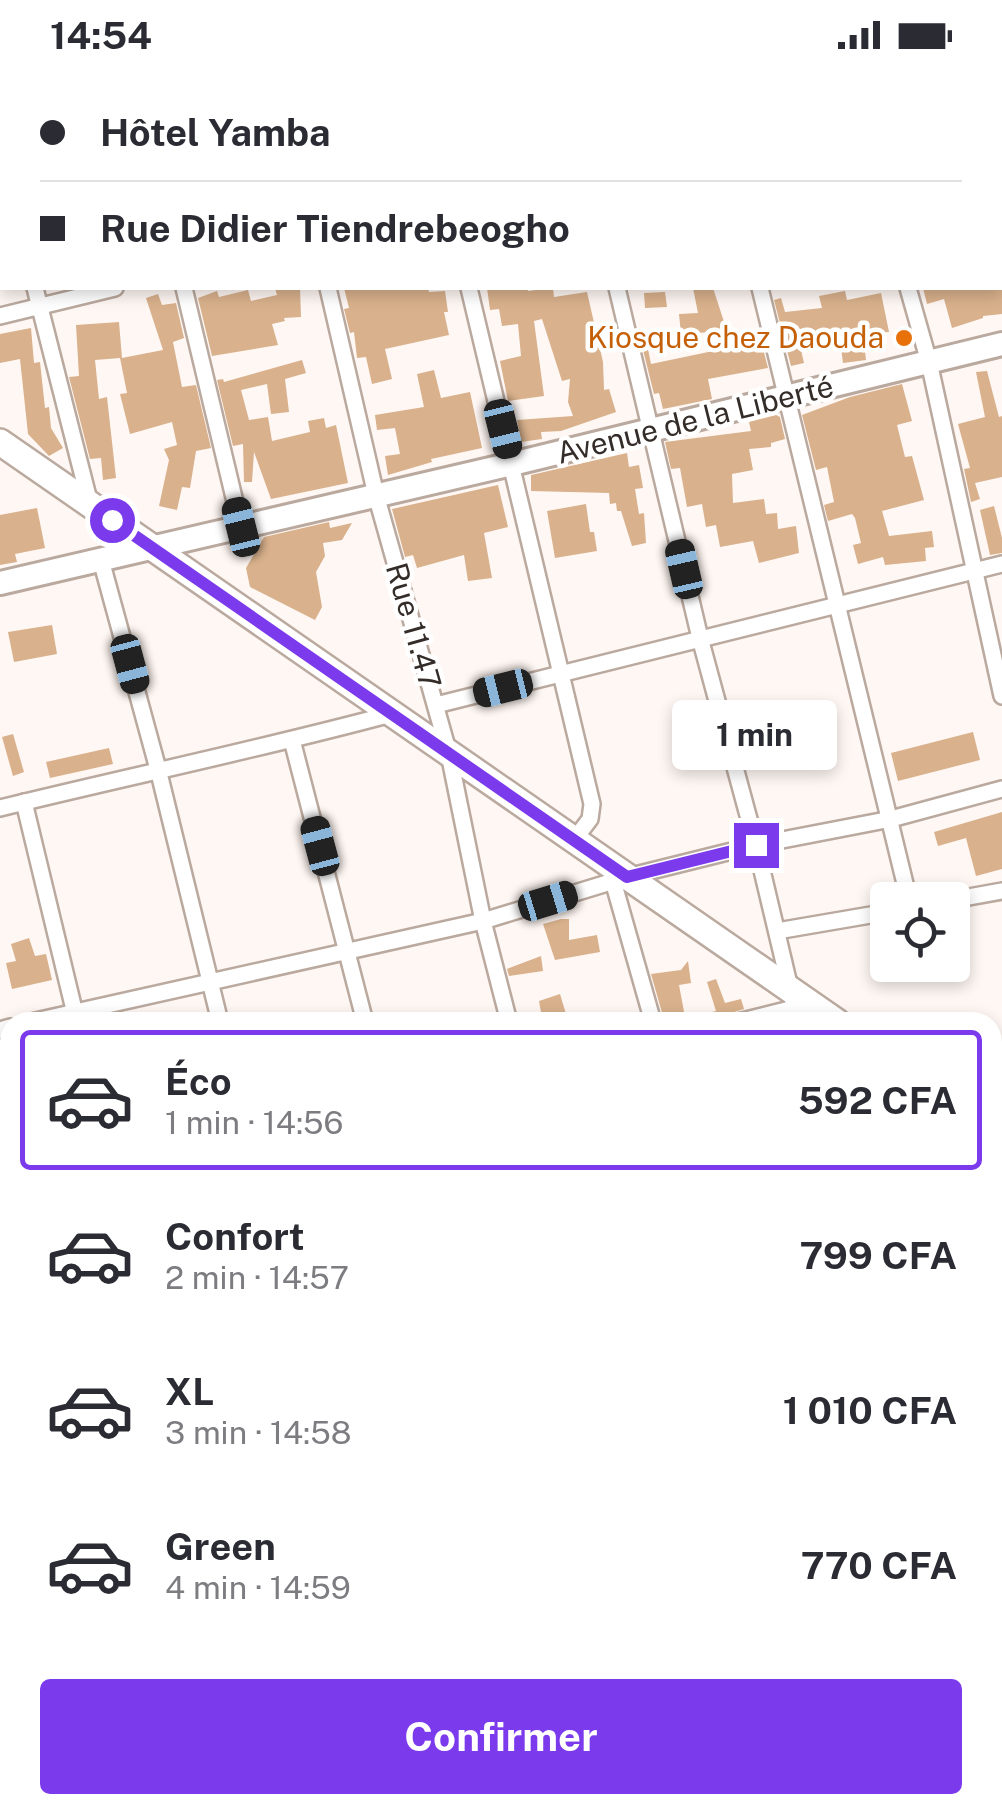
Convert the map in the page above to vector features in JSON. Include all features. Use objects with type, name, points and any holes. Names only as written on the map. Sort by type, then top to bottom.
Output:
[{"type":"main road","name":"Avenue de la Liberté","points":[[0,583],[512,464],[1002,344]]},
{"type":"main road","points":[[0,442],[574,840],[620,879],[794,1008]]},
{"type":"street","points":[[35,290],[90,504]]},
{"type":"street","points":[[0,316],[107,290]]},
{"type":"street","points":[[184,290],[241,527]]},
{"type":"street","name":"Rue 11.47","points":[[328,290],[376,496],[449,754],[483,921],[506,1012]]},
{"type":"street","points":[[469,290],[592,804],[590,819],[574,840]]},
{"type":"street","points":[[617,290],[794,1008]]},
{"type":"street","points":[[761,290],[906,882]]},
{"type":"street","points":[[909,290],[929,362],[1002,696]]},
{"type":"street","points":[[101,560],[218,1012]]},
{"type":"street","points":[[436,705],[1002,564]]},
{"type":"street","points":[[0,808],[391,714]]},
{"type":"street","points":[[292,740],[363,1012]]},
{"type":"street","points":[[95,1012],[483,921],[620,879],[756,845],[891,819],[1002,789]]},
{"type":"street","points":[[24,802],[75,1012]]},
{"type":"street","points":[[620,879],[651,1012]]},
{"type":"street","points":[[970,897],[1002,891]]},
{"type":"street","points":[[777,931],[870,915]]},
{"type":"building","points":[[248,290],[251,301],[277,295],[276,290],[300,290],[301,317],[284,318],[285,321],[272,324],[278,345],[212,356],[198,298],[217,291],[219,297]]},
{"type":"building","points":[[344,290],[445,291],[449,335],[385,349],[392,379],[372,384],[366,357],[357,358],[354,332],[350,333],[344,309],[349,308]]},
{"type":"building","points":[[487,290],[553,290],[554,297],[587,292],[603,362],[604,390],[609,389],[616,412],[561,431],[541,432],[542,439],[521,442],[517,420],[573,416],[568,402],[570,379],[562,381],[542,319],[534,321],[544,396],[508,401],[500,361],[521,356],[518,324],[502,326],[499,309],[490,310]]},
{"type":"building","points":[[693,290],[714,290],[727,331],[681,334],[679,314],[698,313]]},
{"type":"building","points":[[924,290],[1002,290],[1002,314],[983,316],[952,328],[944,299],[927,304]]},
{"type":"building","points":[[845,291],[847,300],[881,293],[889,332],[870,333],[873,350],[865,352],[866,360],[843,363],[840,340],[801,350],[804,363],[791,366],[774,300],[781,298],[785,312],[822,308],[819,296]]},
{"type":"building","points":[[665,292],[667,307],[645,308],[644,293]]},
{"type":"building","points":[[158,294],[162,305],[176,303],[184,338],[173,342],[182,387],[196,385],[211,448],[196,451],[190,488],[182,487],[177,510],[159,506],[169,460],[164,449],[177,445],[172,422],[130,434],[120,394],[127,393],[120,358],[95,360],[99,399],[107,397],[116,478],[103,480],[101,458],[90,459],[69,377],[79,376],[76,325],[119,322],[122,358],[163,350],[146,298]]},
{"type":"building","points":[[31,328],[34,363],[40,362],[45,408],[49,407],[51,428],[63,448],[49,456],[28,434],[20,359],[0,363],[0,334]]},
{"type":"building","points":[[761,341],[768,368],[708,379],[712,399],[663,409],[659,393],[654,394],[643,350],[648,349],[651,364]]},
{"type":"building","points":[[302,360],[306,373],[285,379],[289,412],[271,414],[267,384],[241,390],[249,420],[268,417],[272,441],[310,432],[308,421],[324,418],[326,428],[336,425],[348,483],[271,499],[254,452],[252,482],[244,482],[243,444],[233,446],[217,380],[224,382]]},
{"type":"building","points":[[434,370],[441,398],[470,392],[482,448],[431,459],[432,462],[388,475],[385,456],[400,454],[395,428],[377,430],[375,415],[424,407],[417,374]]},
{"type":"building","points":[[987,371],[999,417],[1002,416],[1002,477],[975,483],[980,499],[971,502],[964,469],[970,468],[958,424],[985,417],[976,372]]},
{"type":"building","points":[[902,384],[912,421],[897,425],[905,457],[912,456],[924,500],[882,511],[889,536],[932,531],[934,547],[925,548],[926,561],[885,565],[883,557],[858,564],[853,545],[861,543],[855,518],[852,514],[828,521],[824,505],[834,502],[827,467],[816,470],[802,415]]},
{"type":"building","points":[[780,417],[785,439],[771,443],[771,447],[749,449],[753,470],[732,474],[733,503],[764,499],[766,514],[777,513],[778,529],[796,526],[799,553],[759,563],[753,541],[720,547],[716,525],[706,527],[702,504],[687,507],[680,468],[671,469],[665,442],[751,431],[749,422]]},
{"type":"building","points":[[627,453],[629,467],[639,465],[643,488],[635,489],[639,514],[644,513],[646,543],[632,546],[621,511],[617,511],[616,503],[610,504],[609,493],[531,491],[531,475]]},
{"type":"building","points":[[498,485],[508,527],[484,533],[492,578],[468,581],[464,555],[417,568],[413,555],[405,557],[392,509]]},
{"type":"building","points":[[586,504],[597,551],[555,558],[547,511]]},
{"type":"building","points":[[994,506],[1002,553],[990,555],[980,510]]},
{"type":"building","points":[[37,508],[45,548],[15,554],[17,562],[0,565],[0,515]]},
{"type":"building","points":[[329,522],[330,528],[352,523],[342,540],[323,543],[325,556],[316,572],[322,607],[315,620],[250,587],[246,568],[264,537]]},
{"type":"building","points":[[52,625],[57,654],[14,662],[8,632]]},
{"type":"building","points":[[973,732],[980,760],[898,781],[891,753]]},
{"type":"building","points":[[13,734],[24,772],[13,776],[2,737]]},
{"type":"building","points":[[109,748],[113,764],[50,778],[46,762]]},
{"type":"building","points":[[1002,812],[1002,869],[976,876],[966,838],[938,846],[934,832]]},
{"type":"building","points":[[569,919],[569,940],[597,935],[600,952],[555,960],[543,924]]},
{"type":"building","points":[[29,938],[35,956],[46,954],[52,980],[12,989],[6,963],[16,961],[11,944]]},
{"type":"building","points":[[541,956],[543,971],[509,976],[507,969]]},
{"type":"building","points":[[688,961],[691,983],[679,985],[684,1012],[662,1012],[651,974],[681,970]]},
{"type":"building","points":[[716,979],[725,1003],[741,999],[744,1009],[712,1012],[716,1011],[707,982]]},
{"type":"building","points":[[560,994],[565,1012],[541,1012],[539,1001]]},
{"type":"place","name":"Kiosque chez Daouda","points":[[904,338]]},
{"type":"route","points":[[112,520],[627,877],[756,845]]}]
